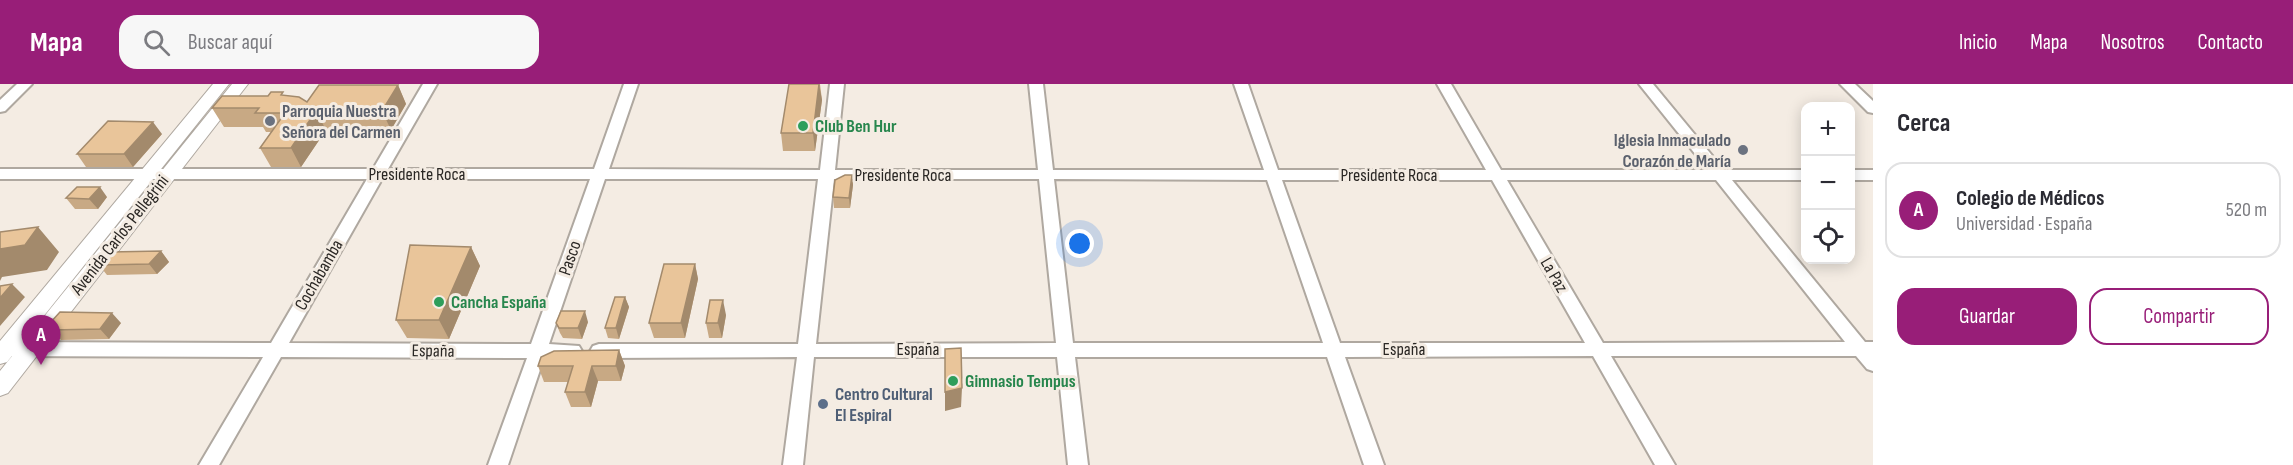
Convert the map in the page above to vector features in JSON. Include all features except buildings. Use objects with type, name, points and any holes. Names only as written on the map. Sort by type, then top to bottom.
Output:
[{"type":"main road","name":"Avenida Carlos Pellegrini","points":[[2,352],[221,84]]},
{"type":"main road","name":"Avenida Carlos Pellegrini","points":[[0,387],[240,84]]},
{"type":"street","points":[[0,108],[25,84]]},
{"type":"street","name":"Cochabamba","points":[[209,465],[430,84]]},
{"type":"street","name":"Pasco","points":[[498,465],[631,84]]},
{"type":"street","points":[[793,465],[837,84]]},
{"type":"street","points":[[1036,84],[1078,465]]},
{"type":"street","points":[[1241,84],[1374,465]]},
{"type":"street","name":"La Paz","points":[[1444,84],[1665,465]]},
{"type":"street","points":[[1646,84],[1867,349],[1873,364]]},
{"type":"street","points":[[1847,84],[1873,109]]},
{"type":"street","name":"Presidente Roca","points":[[0,174],[1801,175]]},
{"type":"street","points":[[1855,175],[1873,175]]},
{"type":"street","name":"España","points":[[2,352],[276,349],[537,352],[1065,349],[1867,349]]},
{"type":"place","name":"Parroquia Nuestra Señora del Carmen","points":[[270,121]]},
{"type":"place","name":"Club Ben Hur","points":[[803,126]]},
{"type":"place","name":"Iglesia Inmaculado Corazón de María","points":[[1743,150]]},
{"type":"place","name":"Cancha España","points":[[439,302]]},
{"type":"place","name":"Colegio de Médicos","points":[[41,365]]},
{"type":"place","name":"Gimnasio Tempus","points":[[953,381]]},
{"type":"place","name":"Centro Cultural El Espiral","points":[[823,404]]}]
